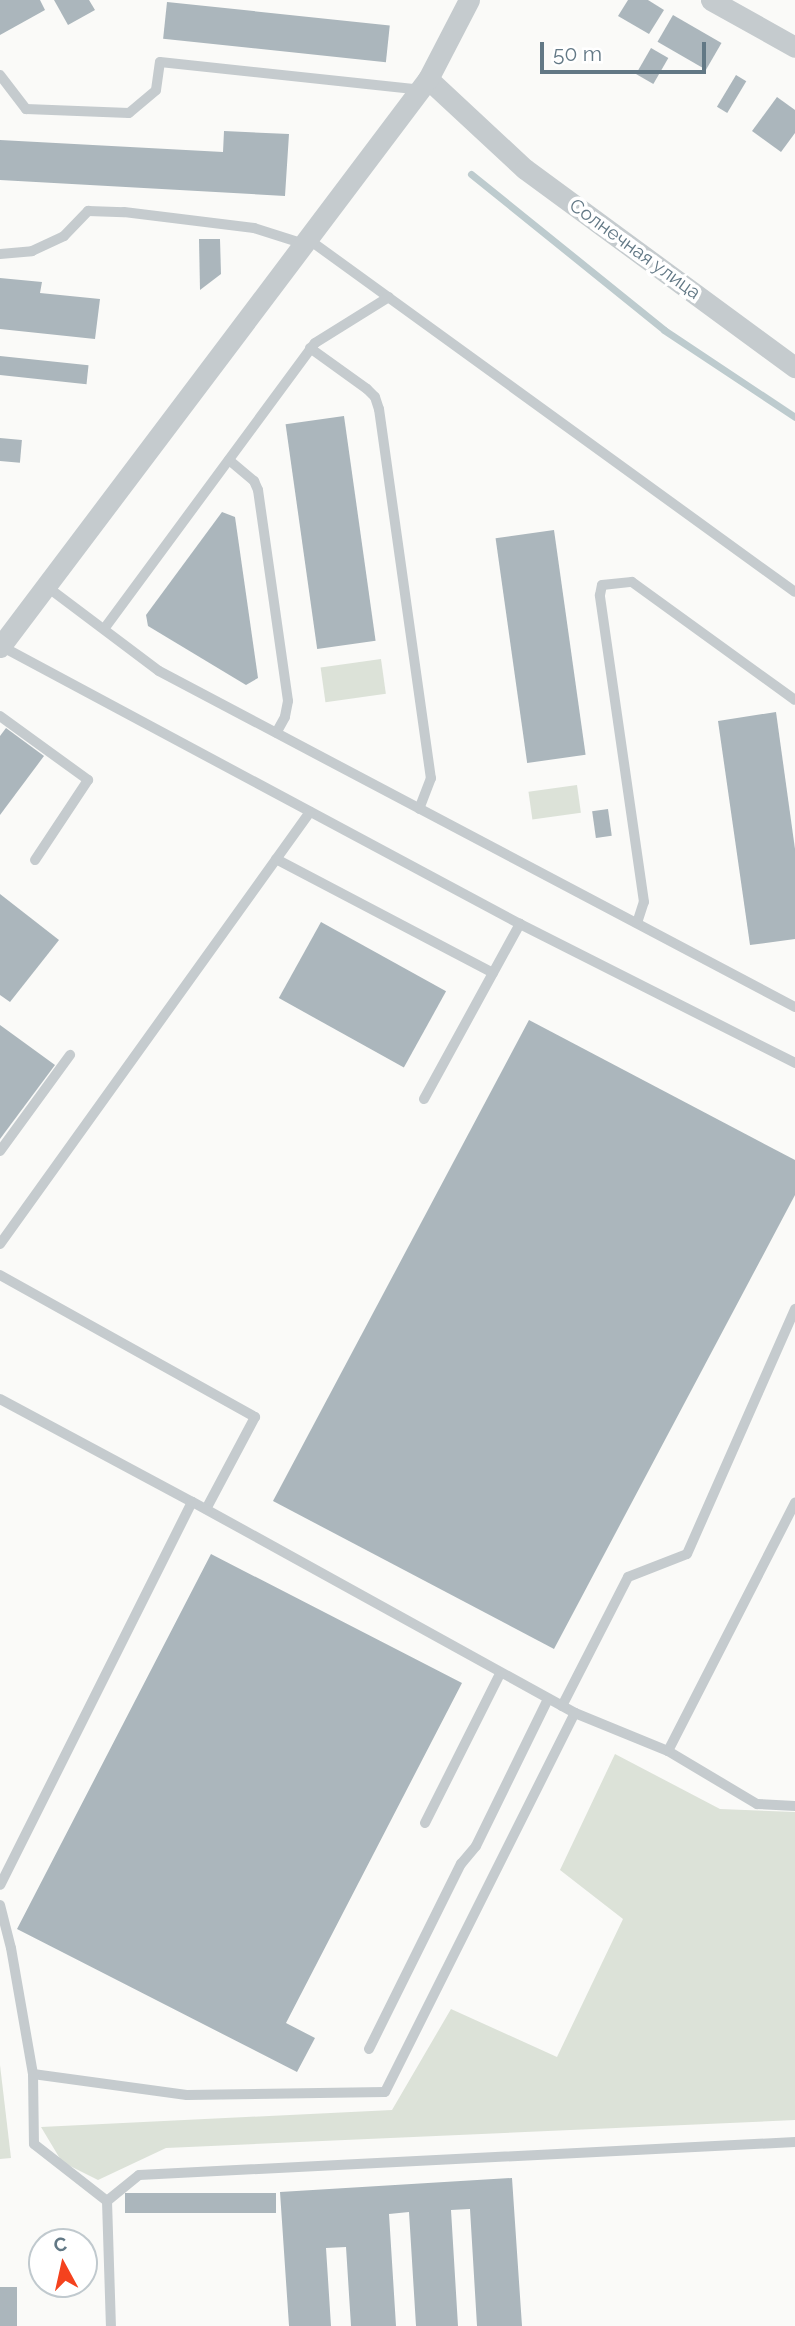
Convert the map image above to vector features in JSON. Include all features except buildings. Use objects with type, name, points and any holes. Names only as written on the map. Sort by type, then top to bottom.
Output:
[{"type":"street","points":[[3,638],[46,586],[424,84],[469,0]]},
{"type":"street","points":[[711,0],[795,47]]},
{"type":"street","name":"Солнечная улица","points":[[424,84],[525,169],[795,368]]},
{"type":"lane","points":[[1,77],[26,109],[129,113],[156,90],[160,62],[424,84]]},
{"type":"lane","points":[[0,254],[32,251],[64,236],[88,211],[124,212],[254,228],[306,242],[389,297],[795,592]]},
{"type":"lane","points":[[104,629],[315,342],[389,297]]},
{"type":"lane","points":[[310,348],[367,389],[375,397],[379,409],[432,778],[419,809]]},
{"type":"lane","points":[[229,460],[254,481],[258,490],[288,701],[285,717],[276,733]]},
{"type":"lane","points":[[637,923],[644,902],[600,595],[602,585],[632,582],[795,700]]},
{"type":"lane","points":[[46,586],[159,671],[795,1007]]},
{"type":"lane","points":[[3,638],[310,811],[520,925],[795,1063]]},
{"type":"lane","points":[[0,716],[88,780],[35,860]]},
{"type":"lane","points":[[0,1244],[310,811]]},
{"type":"lane","points":[[276,859],[493,973]]},
{"type":"lane","points":[[424,1099],[520,925]]},
{"type":"lane","points":[[0,1152],[70,1055]]},
{"type":"lane","points":[[0,1275],[255,1417],[206,1510]]},
{"type":"lane","points":[[562,1706],[628,1577],[687,1554],[795,1309]]},
{"type":"lane","points":[[0,1399],[575,1713],[668,1751],[757,1804],[795,1806]]},
{"type":"lane","points":[[0,1885],[192,1502]]},
{"type":"lane","points":[[668,1751],[795,1503]]},
{"type":"lane","points":[[425,1823],[500,1674]]},
{"type":"lane","points":[[369,2049],[461,1864],[476,1846],[548,1699]]},
{"type":"lane","points":[[33,2074],[187,2095],[385,2092],[575,1713]]},
{"type":"lane","points":[[0,1905],[11,1948],[33,2074],[34,2144],[107,2201]]},
{"type":"lane","points":[[107,2201],[139,2175],[795,2141]]},
{"type":"lane","points":[[107,2201],[111,2326]]},
{"type":"shaded area","points":[[381,659],[386,694],[325,702],[321,667]]},
{"type":"shaded area","points":[[577,785],[581,813],[532,820],[528,792]]},
{"type":"shaded area","points":[[615,1754],[720,1809],[795,1812],[795,2120],[166,2148],[98,2180],[62,2162],[41,2127],[392,2110],[451,2009],[557,2057],[623,1919],[560,1870]]},
{"type":"shaded area","points":[[0,2065],[11,2158],[0,2159]]},
{"type":"waterway","points":[[471,174],[664,330],[795,417]]}]
